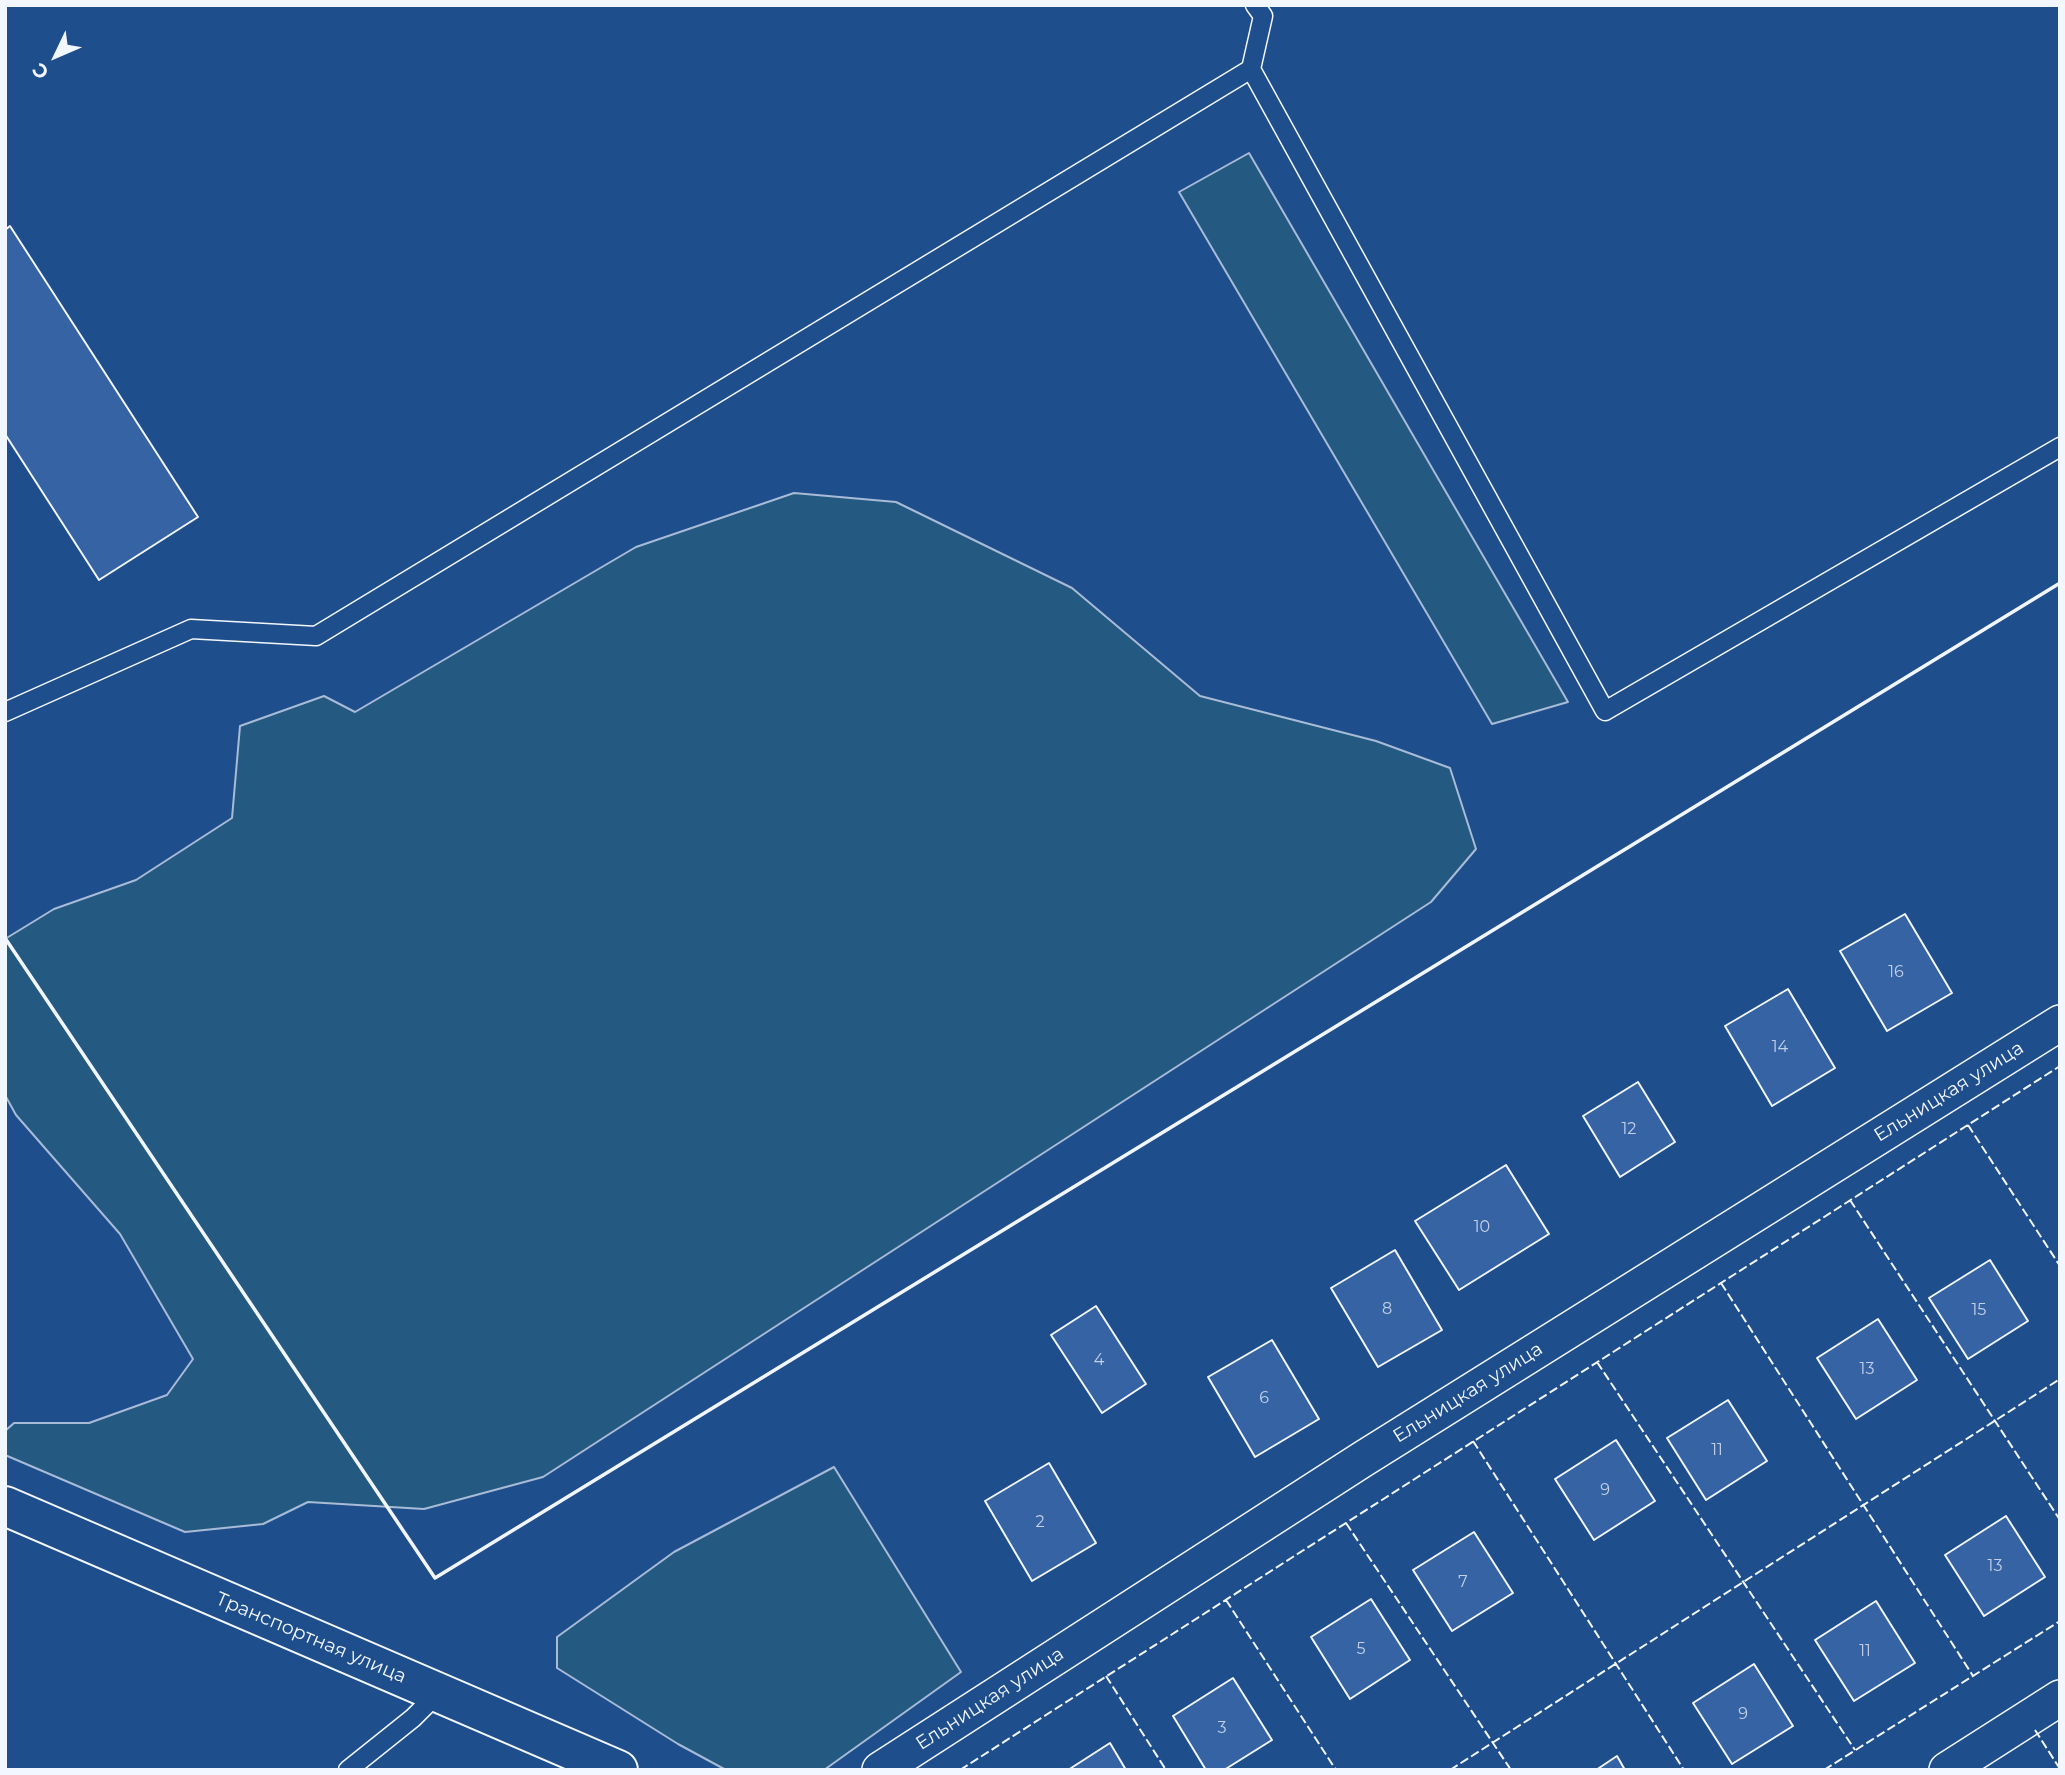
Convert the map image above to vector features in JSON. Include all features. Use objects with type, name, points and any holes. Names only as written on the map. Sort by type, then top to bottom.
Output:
[{"type":"street","name":"Ельницкая улица","points":[[880,1770],[1363,1459],[2060,1023]]},
{"type":"street","name":"Транспортная улица","points":[[5,1506],[618,1770]]},
{"type":"street","points":[[1947,1770],[2060,1698]]},
{"type":"lane","points":[[1255,5],[1263,16],[1251,69],[1605,711],[2060,447]]},
{"type":"lane","points":[[5,712],[191,629],[316,636],[1251,69]]},
{"type":"lane","points":[[348,1770],[414,1718],[438,1693]]},
{"type":"shaded area","points":[[1249,153],[1568,702],[1492,724],[1179,192]]},
{"type":"shaded area","points":[[794,493],[896,502],[1072,588],[1200,696],[1376,741],[1450,768],[1476,849],[1431,902],[543,1477],[424,1509],[308,1502],[263,1524],[185,1532],[5,1455],[5,1431],[14,1423],[89,1423],[167,1395],[193,1359],[120,1234],[16,1115],[5,1095],[5,939],[54,909],[136,880],[232,818],[240,726],[324,696],[355,712],[636,547]]},
{"type":"shaded area","points":[[834,1467],[961,1672],[824,1770],[726,1770],[678,1744],[557,1668],[557,1637],[674,1552]]},
{"type":"building","points":[[10,226],[198,517],[99,580],[5,434],[5,230]]},
{"type":"building","points":[[1905,914],[1952,993],[1887,1031],[1840,951]]},
{"type":"building","points":[[1788,989],[1835,1068],[1772,1106],[1725,1026]]},
{"type":"building","points":[[1638,1082],[1675,1142],[1620,1177],[1583,1116]]},
{"type":"building","points":[[1506,1165],[1549,1234],[1459,1290],[1415,1221]]},
{"type":"building","points":[[1395,1250],[1442,1330],[1378,1367],[1331,1288]]},
{"type":"building","points":[[1990,1260],[2028,1321],[1968,1359],[1929,1298]]},
{"type":"building","points":[[1096,1306],[1146,1384],[1102,1413],[1051,1335]]},
{"type":"building","points":[[1878,1319],[1917,1380],[1856,1419],[1817,1358]]},
{"type":"building","points":[[1272,1340],[1319,1419],[1255,1457],[1208,1377]]},
{"type":"building","points":[[1728,1400],[1767,1461],[1706,1500],[1667,1438]]},
{"type":"building","points":[[1616,1440],[1655,1501],[1594,1540],[1555,1479]]},
{"type":"building","points":[[1049,1463],[1096,1543],[1032,1581],[985,1501]]},
{"type":"building","points":[[2006,1516],[2045,1577],[1984,1616],[1945,1555]]},
{"type":"building","points":[[1474,1532],[1513,1593],[1452,1631],[1413,1570]]},
{"type":"building","points":[[1371,1599],[1410,1660],[1350,1699],[1311,1637]]},
{"type":"building","points":[[1876,1601],[1915,1663],[1854,1701],[1815,1640]]},
{"type":"building","points":[[1754,1664],[1793,1726],[1732,1764],[1693,1703]]},
{"type":"building","points":[[1233,1678],[1272,1740],[1224,1770],[1206,1770],[1173,1716]]},
{"type":"building","points":[[1110,1743],[1126,1770],[1068,1770]]},
{"type":"building","points":[[1617,1756],[1625,1770],[1596,1770]]},
{"type":"fence","points":[[960,1770],[2060,1066]]},
{"type":"fence","points":[[1968,1125],[2060,1266]]},
{"type":"fence","points":[[1850,1200],[2060,1520]]},
{"type":"fence","points":[[1721,1283],[1973,1676]]},
{"type":"fence","points":[[1597,1362],[1855,1750]]},
{"type":"fence","points":[[1450,1770],[2060,1379]]},
{"type":"fence","points":[[1473,1441],[1684,1770]]},
{"type":"fence","points":[[1346,1523],[1511,1770]]},
{"type":"fence","points":[[1226,1600],[1336,1770]]},
{"type":"fence","points":[[1824,1770],[2060,1621]]},
{"type":"fence","points":[[1106,1676],[1166,1770]]},
{"type":"fence","points":[[2035,1730],[2060,1769]]},
{"type":"wall","points":[[5,938],[435,1578],[2060,583]]}]
